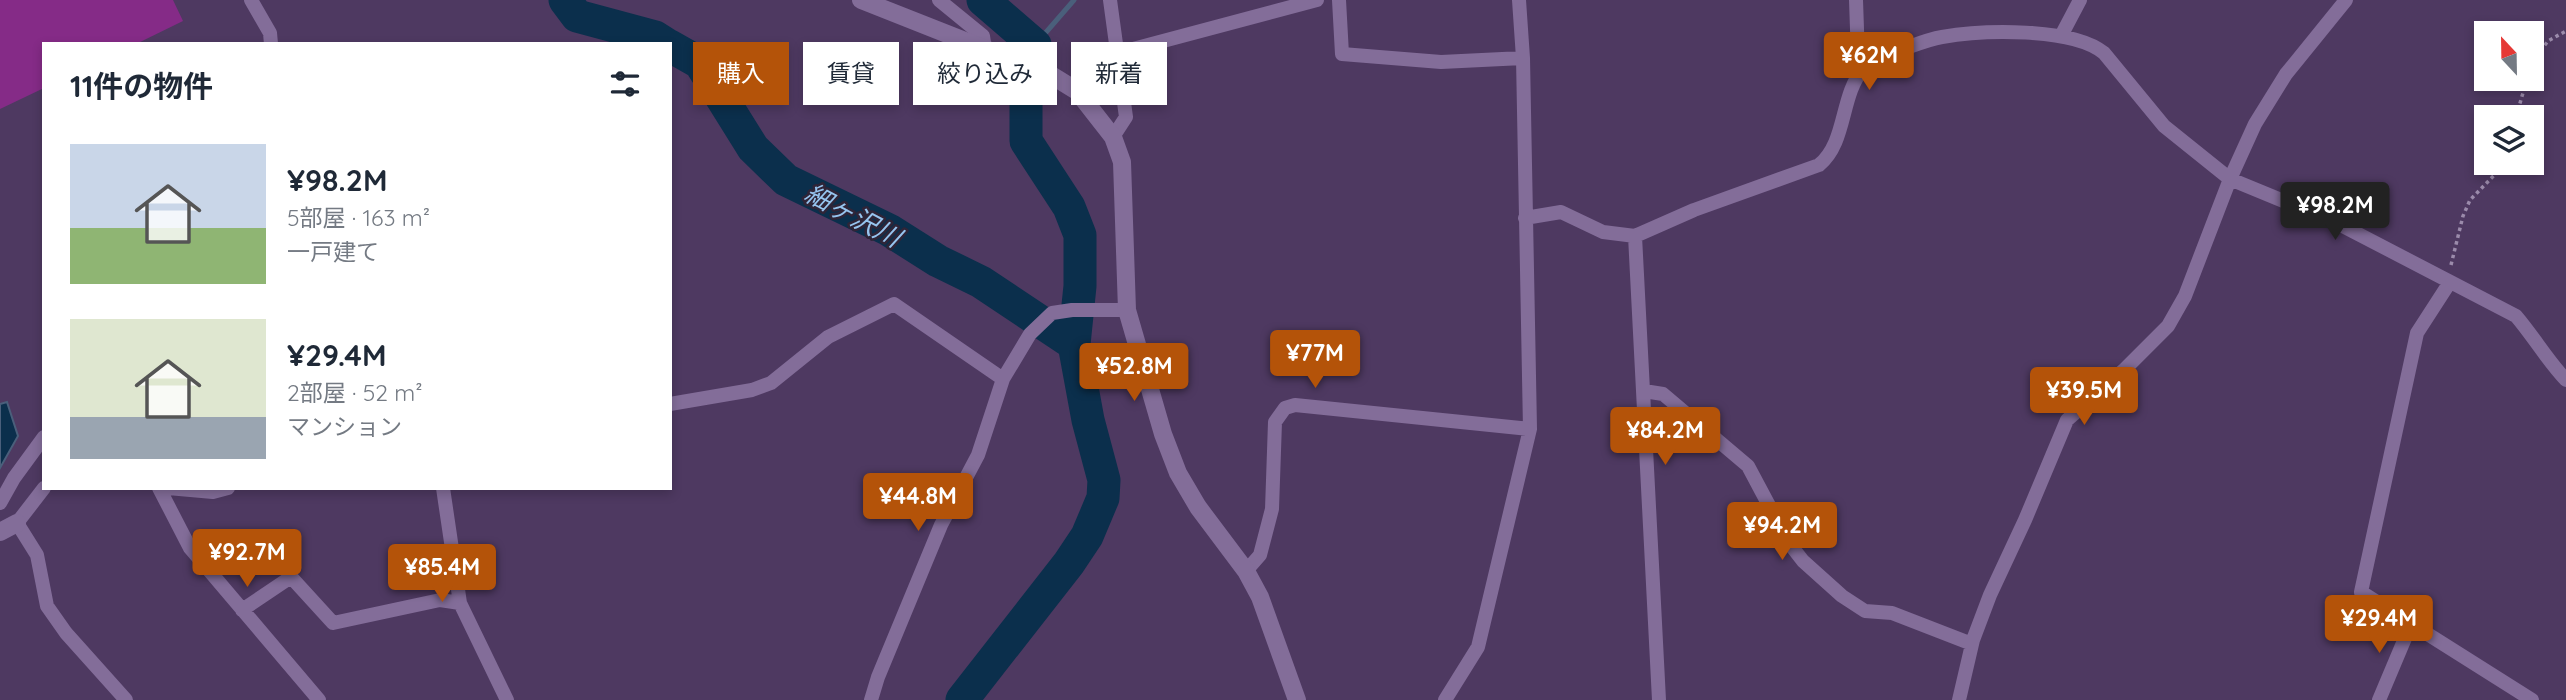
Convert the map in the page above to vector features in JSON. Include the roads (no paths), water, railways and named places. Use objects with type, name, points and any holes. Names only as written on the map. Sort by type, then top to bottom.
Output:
[{"type":"street","points":[[251,0],[270,33],[271,42]]},
{"type":"street","points":[[861,0],[967,42]]},
{"type":"street","points":[[939,0],[983,36],[984,42]]},
{"type":"street","points":[[1110,0],[1116,42]]},
{"type":"street","points":[[1159,42],[1317,0]]},
{"type":"street","points":[[1339,0],[1342,54],[1441,62],[1523,58]]},
{"type":"street","points":[[1445,700],[1478,647],[1530,429],[1523,58],[1519,0]]},
{"type":"street","points":[[1856,0],[1858,58],[1863,68]]},
{"type":"street","points":[[2061,36],[2080,0]]},
{"type":"street","points":[[1959,700],[1972,644],[1990,595],[2067,420],[2125,369],[2168,326],[2185,296],[2230,178],[2255,124],[2286,74],[2346,0]]},
{"type":"street","points":[[1524,218],[1561,212],[1603,232],[1635,236],[1694,210],[1819,165],[1827,159],[1833,148],[1851,90],[1863,68],[1882,55],[1941,37],[2016,32],[2061,36],[2094,45],[2104,53],[2164,126],[2230,178],[2337,223],[2516,316],[2534,337],[2551,365],[2566,380]]},
{"type":"street","points":[[1057,79],[1077,91],[1113,137],[1122,162],[1127,310],[1163,434],[1178,473],[1198,507],[1246,571],[1260,597],[1297,700]]},
{"type":"street","points":[[1113,137],[1126,117],[1124,105]]},
{"type":"street","points":[[1635,236],[1659,700]]},
{"type":"street","points":[[2448,282],[2417,334],[2361,592],[2532,700]]},
{"type":"street","points":[[672,404],[752,390],[771,383],[828,337],[894,304],[1003,379]]},
{"type":"street","points":[[872,700],[878,677],[941,525],[978,455],[1003,379],[1030,334],[1052,313],[1093,309],[1127,310]]},
{"type":"street","points":[[1644,391],[1663,394],[1748,466],[1789,543],[1803,561],[1842,596],[1865,611],[1899,615],[1972,644]]},
{"type":"street","points":[[1246,571],[1260,555],[1272,509],[1275,422],[1285,408],[1295,405],[1530,429]]},
{"type":"street","points":[[0,503],[42,439]]},
{"type":"street","points":[[0,532],[17,523],[42,490]]},
{"type":"street","points":[[160,490],[190,548],[318,700]]},
{"type":"street","points":[[190,490],[220,490]]},
{"type":"street","points":[[443,490],[460,603],[507,700]]},
{"type":"street","points":[[17,523],[37,555],[47,606],[66,633],[126,700]]},
{"type":"street","points":[[242,610],[290,577],[333,623],[440,600],[460,603]]},
{"type":"street","points":[[2379,700],[2411,624]]},
{"type":"water","points":[[7,402],[18,436],[0,468],[0,404]]},
{"type":"waterway","name":"細ヶ沢川","points":[[565,0],[577,16],[655,37],[663,42]]},
{"type":"waterway","name":"細ヶ沢川","points":[[962,700],[1087,536],[1103,498],[1104,480],[1088,420],[1074,344],[1080,286],[1080,235],[1069,207],[1026,141],[1026,86],[1035,45],[983,0]]},
{"type":"waterway","points":[[1038,42],[1074,0]]},
{"type":"waterway","name":"細ヶ沢川","points":[[672,47],[700,63],[753,148],[786,180],[889,230],[938,261],[981,282],[1074,344]]}]
